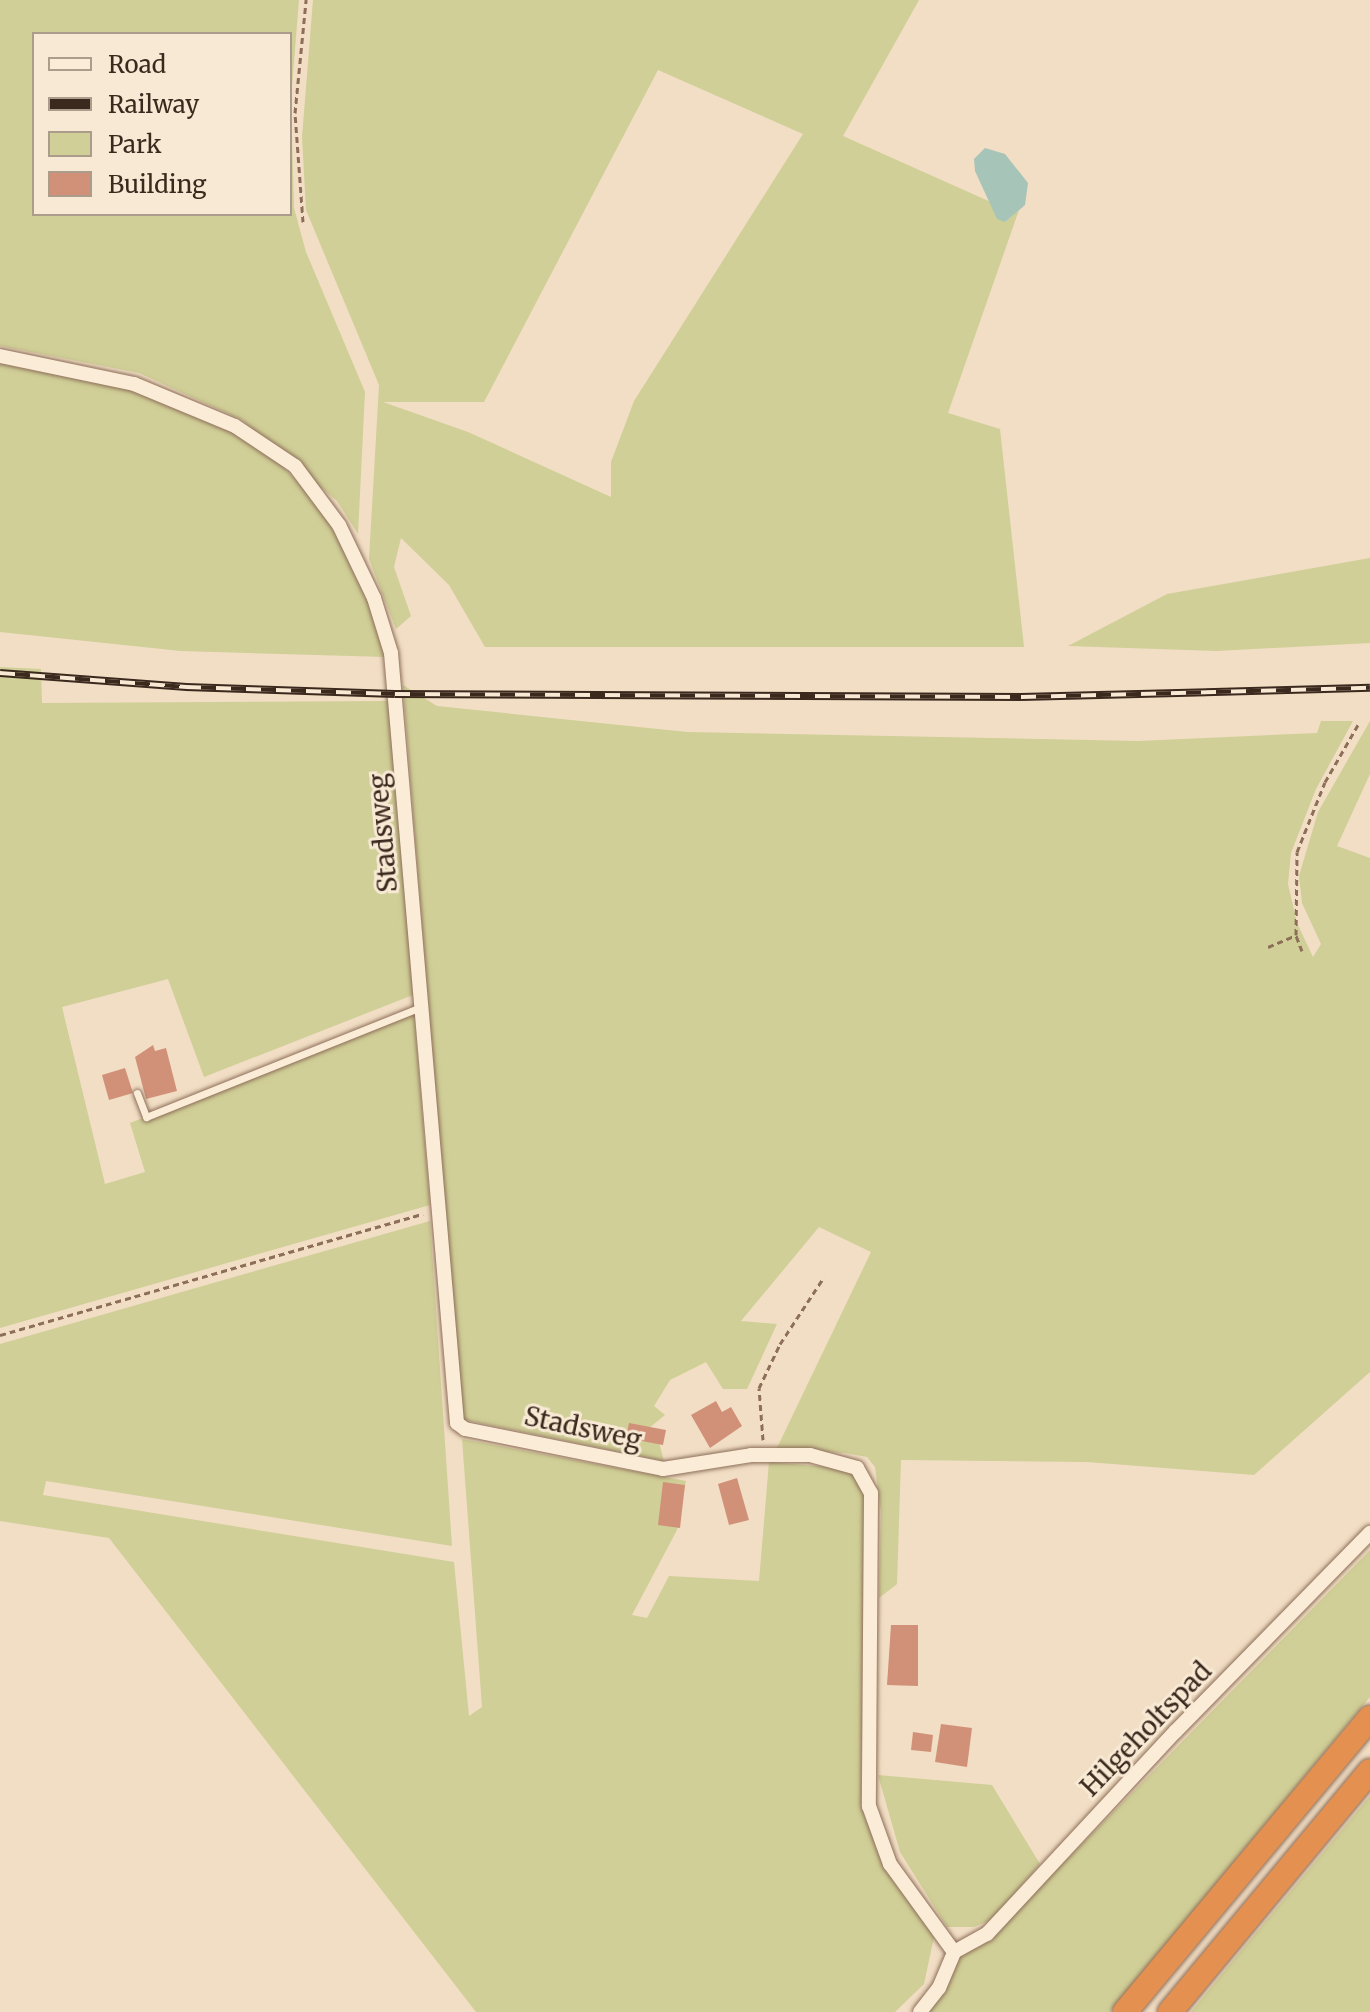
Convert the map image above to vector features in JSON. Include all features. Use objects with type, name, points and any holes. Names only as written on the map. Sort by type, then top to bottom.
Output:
[{"type":"highway","points":[[1125,2012],[1370,1718]]},
{"type":"highway","points":[[1170,2012],[1370,1771]]},
{"type":"street","name":"Stadsweg","points":[[0,356],[134,384],[193,406],[274,448],[317,490],[361,566],[387,640],[395,683],[453,1409],[465,1429],[663,1469],[764,1455],[810,1455],[845,1462],[868,1480],[869,1806],[890,1864],[954,1952]]},
{"type":"street","name":"Hilgeholtspad","points":[[954,1952],[987,1934],[1175,1732],[1370,1533]]},
{"type":"street","points":[[920,2012],[939,1988],[954,1952]]},
{"type":"lane","points":[[137,1093],[146,1117],[421,1007]]},
{"type":"path","points":[[303,222],[295,113],[306,0]]},
{"type":"path","points":[[1302,951],[1296,935],[1297,852],[1325,782],[1359,723]]},
{"type":"path","points":[[1268,947],[1296,935]]},
{"type":"path","points":[[0,1335],[438,1210]]},
{"type":"path","points":[[764,1455],[759,1388],[780,1344],[824,1277]]},
{"type":"green space","points":[[0,0],[299,0],[292,87],[292,32],[32,32],[32,216],[292,216],[292,135],[294,208],[306,252],[365,392],[358,534],[337,501],[242,420],[139,373],[0,346]]},
{"type":"green space","points":[[313,0],[919,0],[843,136],[993,203],[995,213],[1005,222],[1019,210],[948,413],[1000,429],[1024,647],[485,647],[449,585],[401,538],[394,567],[411,616],[396,629],[369,559],[379,385],[306,210],[302,137]],"holes":[[[658,70],[803,134],[634,401],[611,462],[611,497],[468,432],[383,402],[484,402]]]},
{"type":"green space","points":[[0,360],[180,400],[272,455],[316,502],[360,571],[387,657],[181,651],[0,632]]},
{"type":"green space","points":[[1370,558],[1370,643],[1217,651],[1068,646],[1167,594]]},
{"type":"green space","points":[[0,667],[41,669],[42,703],[391,701],[413,995],[204,1077],[168,979],[62,1007],[105,1184],[145,1172],[130,1123],[414,1012],[430,1205],[0,1328]]},
{"type":"green space","points":[[403,685],[437,706],[687,732],[1138,741],[1317,733],[1321,721],[1353,721],[1316,789],[1291,853],[1288,884],[1297,923],[1313,957],[1321,944],[1302,903],[1299,876],[1318,812],[1370,721],[1370,774],[1337,846],[1370,858],[1370,1372],[1254,1475],[1087,1462],[901,1460],[897,1584],[879,1598],[881,1512],[875,1467],[867,1457],[845,1453],[776,1450],[871,1252],[819,1227],[741,1321],[777,1324],[747,1389],[723,1389],[706,1362],[670,1380],[654,1406],[665,1415],[638,1437],[659,1442],[664,1461],[461,1419]]},
{"type":"green space","points":[[430,1221],[452,1546],[46,1481],[43,1495],[454,1562],[469,1716],[482,1707],[462,1439],[686,1481],[677,1530],[632,1615],[647,1618],[669,1576],[759,1581],[769,1462],[852,1469],[865,1488],[861,1800],[882,1858],[934,1937],[924,1984],[895,2012],[476,2012],[109,1538],[0,1521],[0,1344]]},
{"type":"green space","points":[[1370,1550],[1370,1697],[1110,2012],[926,2012],[949,1983],[962,1951],[985,1943]]},
{"type":"green space","points":[[878,1775],[992,1785],[1040,1864],[993,1919],[974,1927],[947,1927],[900,1852]]},
{"type":"green space","points":[[1370,1796],[1370,2012],[1191,2012],[1236,1957]]},
{"type":"shaded area","points":[[985,148],[1005,154],[1028,183],[1025,205],[1005,222],[997,219],[975,171],[974,159]]},
{"type":"building","points":[[153,1045],[155,1051],[166,1048],[177,1091],[146,1099],[135,1057]]},
{"type":"building","points":[[125,1068],[133,1093],[109,1100],[102,1075]]},
{"type":"building","points":[[716,1401],[722,1412],[731,1407],[742,1426],[710,1448],[691,1415]]},
{"type":"building","points":[[629,1423],[666,1430],[663,1445],[626,1438]]},
{"type":"building","points":[[737,1478],[749,1520],[729,1525],[718,1484]]},
{"type":"building","points":[[663,1482],[685,1485],[680,1528],[658,1525]]},
{"type":"building","points":[[891,1625],[918,1625],[918,1686],[887,1685]]},
{"type":"building","points":[[941,1724],[972,1728],[967,1767],[935,1762]]},
{"type":"building","points":[[913,1732],[933,1735],[931,1752],[911,1750]]},
{"type":"railway","points":[[0,673],[186,687],[395,694],[1021,697],[1370,688]]}]
